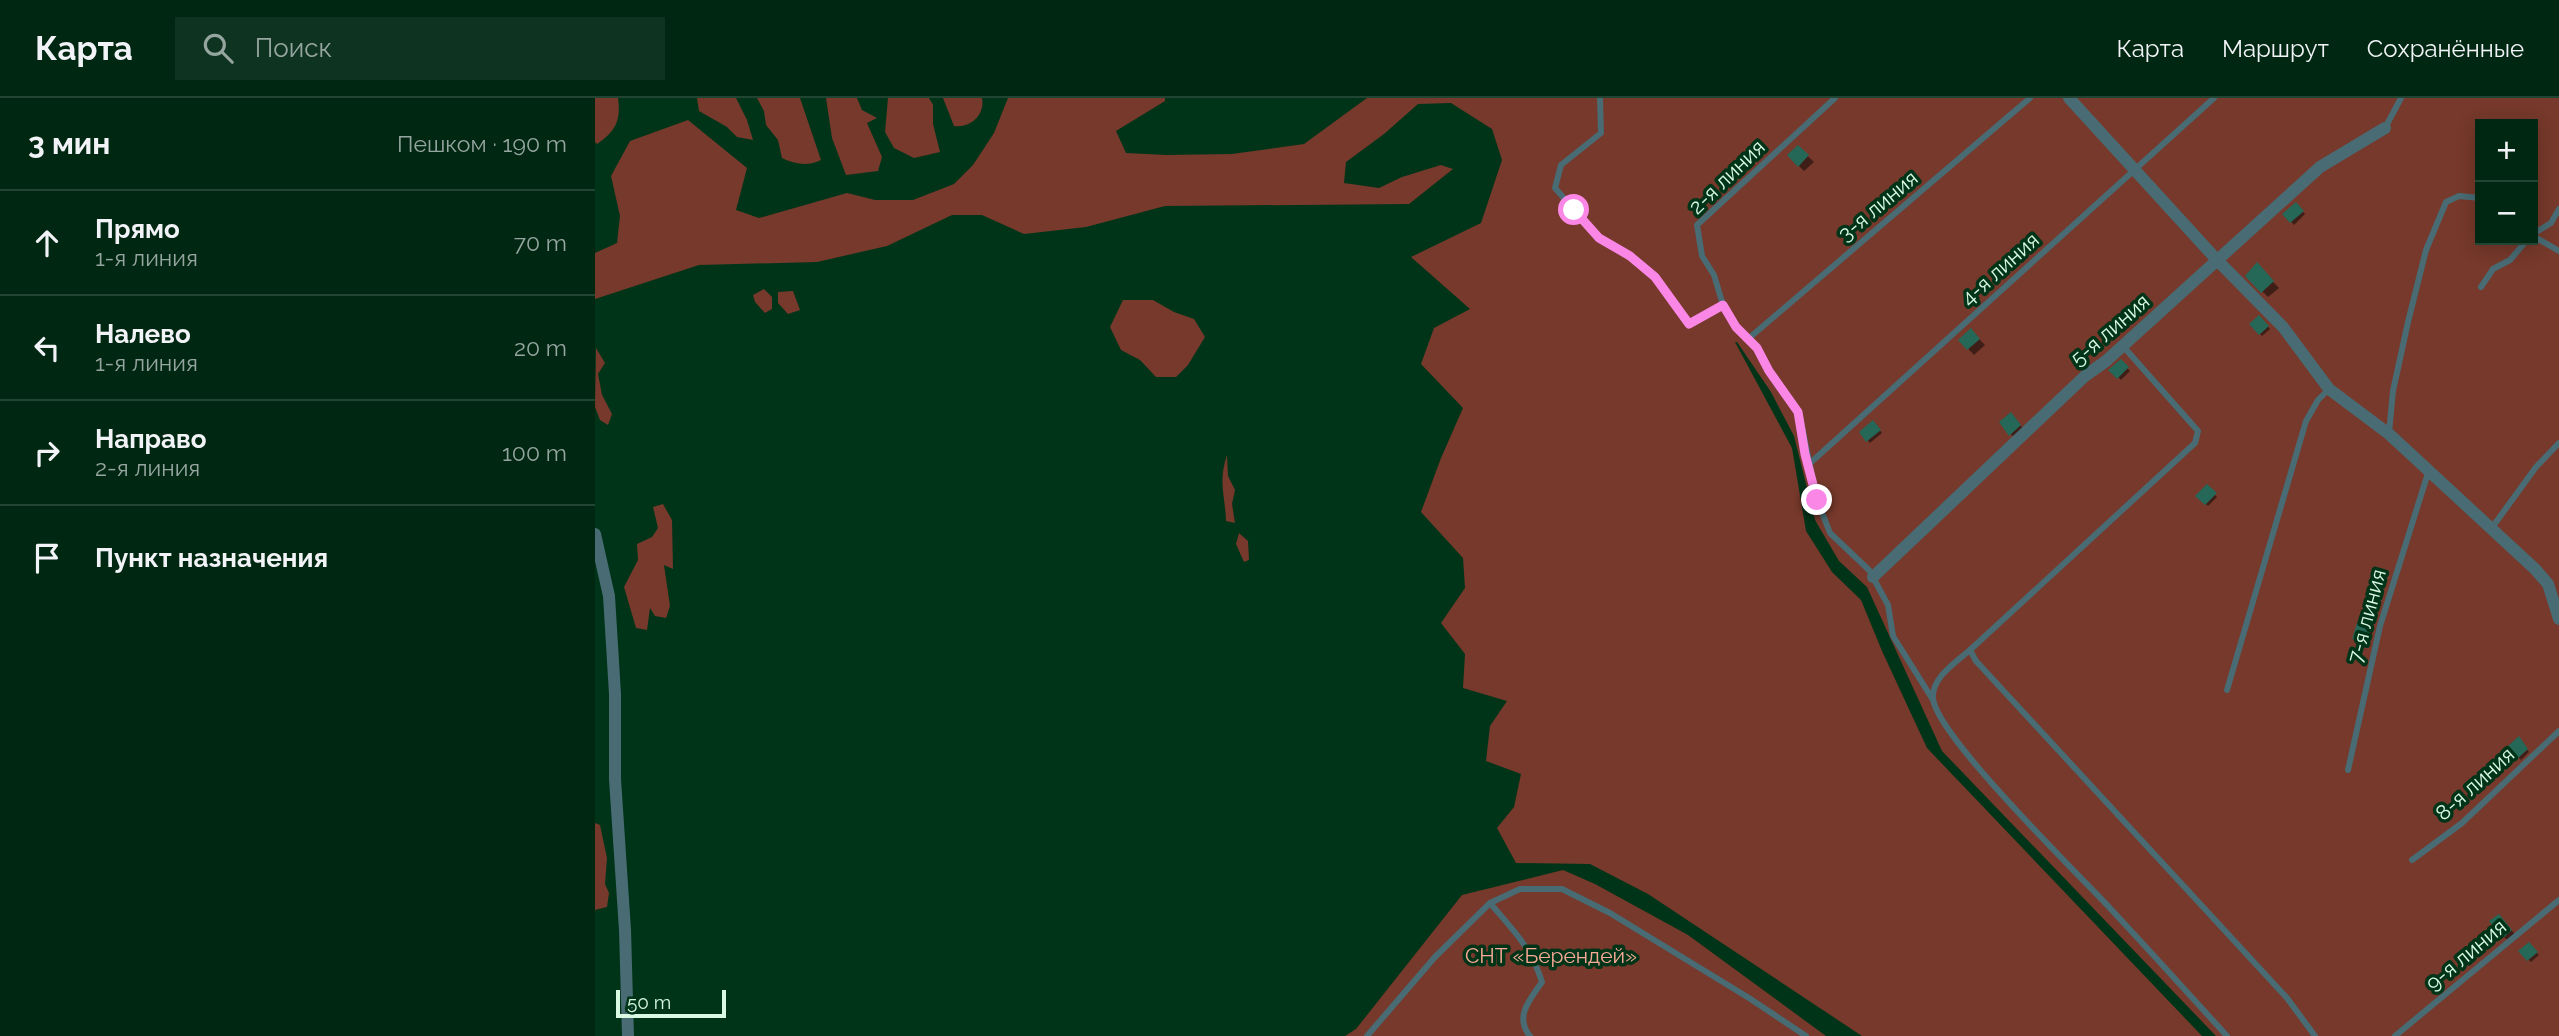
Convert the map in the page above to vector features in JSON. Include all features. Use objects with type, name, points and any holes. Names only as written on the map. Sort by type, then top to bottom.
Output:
[{"type":"street","points":[[2069,98],[2217,260],[2283,327],[2329,389],[2389,434],[2428,473],[2535,569],[2547,584],[2559,619]]},
{"type":"street","name":"5-я линия","points":[[1873,577],[2069,392],[2320,167],[2385,128]]},
{"type":"street","points":[[595,534],[609,608],[615,694],[615,779],[625,930],[628,1036]]},
{"type":"lane","points":[[1599,98],[1601,133],[1561,165],[1555,188],[1599,238],[1630,256],[1655,277],[1689,324],[1723,305]]},
{"type":"lane","name":"2-я линия","points":[[1835,98],[1697,225],[1702,256],[1714,275],[1723,305],[1736,327],[1757,348],[1769,371],[1798,412],[1817,500],[1830,533],[1869,569],[1888,605],[1893,636],[1933,700],[1949,732],[1993,784],[2227,1036]]},
{"type":"lane","name":"3-я линия","points":[[1748,339],[2030,98]]},
{"type":"lane","name":"4-я линия","points":[[1808,465],[2214,98]]},
{"type":"lane","points":[[2385,128],[2401,98]]},
{"type":"lane","points":[[2389,434],[2396,380],[2425,250],[2446,202],[2459,196],[2475,198]]},
{"type":"lane","points":[[2538,232],[2551,223],[2559,209]]},
{"type":"lane","points":[[2538,238],[2559,251]]},
{"type":"lane","points":[[2481,287],[2493,269],[2510,260],[2523,245]]},
{"type":"lane","points":[[1933,700],[1936,684],[1948,668],[2195,443],[2197,431],[2123,345]]},
{"type":"lane","points":[[2227,690],[2306,421],[2318,400],[2329,389]]},
{"type":"lane","points":[[2491,529],[2536,467],[2559,443]]},
{"type":"lane","name":"7-я линия","points":[[2348,770],[2380,626],[2428,473]]},
{"type":"lane","points":[[1970,650],[1985,671],[2287,999],[2315,1036]]},
{"type":"lane","name":"8-я линия","points":[[2412,860],[2462,823],[2559,731]]},
{"type":"lane","points":[[1367,1036],[1435,957],[1490,903],[1520,889],[1562,889],[1610,913],[1806,1036]]},
{"type":"lane","name":"9-я линия","points":[[2395,1036],[2559,900]]},
{"type":"lane","points":[[1490,903],[1535,960],[1542,982],[1522,1014],[1530,1036]]},
{"type":"green space","points":[[595,98],[618,98],[619,106],[618,119],[613,130],[597,144],[595,142]]},
{"type":"green space","points":[[697,98],[736,98],[753,140],[737,137],[727,127],[699,111]]},
{"type":"green space","points":[[757,98],[800,98],[821,160],[801,164],[782,158],[778,140],[766,125],[764,111]]},
{"type":"green space","points":[[826,98],[857,98],[862,110],[877,118],[867,123],[882,157],[878,171],[846,175],[832,138]]},
{"type":"green space","points":[[888,98],[929,98],[933,105],[933,124],[940,152],[914,158],[894,148],[885,132]]},
{"type":"green space","points":[[943,98],[982,98],[981,110],[971,123],[954,126]]},
{"type":"green space","points":[[1008,98],[1165,98],[1165,101],[1116,131],[1126,153],[1166,155],[1232,154],[1304,144],[1367,98],[2559,98],[2559,1036],[2216,1036],[1942,751],[1867,587],[1839,561],[1815,520],[1794,436],[1771,392],[1737,342],[1792,448],[1806,531],[1832,572],[1861,600],[1927,748],[2202,1036],[1862,1036],[1648,894],[1590,864],[1516,863],[1497,828],[1514,807],[1521,774],[1486,761],[1490,726],[1507,701],[1463,688],[1465,654],[1441,623],[1465,588],[1463,558],[1421,512],[1463,408],[1421,364],[1434,328],[1470,309],[1411,257],[1481,223],[1502,160],[1492,129],[1451,103],[1418,104],[1346,162],[1344,183],[1379,188],[1402,177],[1441,165],[1453,169],[1409,204],[1165,206],[1086,227],[1024,234],[982,215],[952,215],[887,246],[817,262],[699,265],[595,299],[595,253],[617,243],[620,216],[611,176],[630,141],[688,120],[747,168],[736,210],[759,218],[847,193],[875,200],[913,200],[954,184],[973,165],[994,133]]},
{"type":"green space","points":[[764,289],[772,297],[772,309],[765,313],[755,302],[753,295]]},
{"type":"green space","points":[[793,291],[800,310],[788,314],[778,303],[778,292]]},
{"type":"green space","points":[[1123,300],[1153,300],[1194,319],[1205,337],[1188,365],[1176,377],[1156,377],[1140,360],[1121,350],[1110,327]]},
{"type":"green space","points":[[596,348],[605,363],[598,374],[602,395],[612,414],[608,425],[600,420],[595,407]]},
{"type":"green space","points":[[1227,455],[1228,476],[1235,490],[1232,504],[1235,523],[1226,521],[1222,481]]},
{"type":"green space","points":[[663,504],[672,520],[673,569],[664,565],[670,606],[666,618],[655,616],[650,608],[647,630],[636,628],[624,587],[638,560],[637,544],[652,537],[658,528],[653,507]]},
{"type":"green space","points":[[1239,533],[1248,541],[1249,560],[1244,562],[1236,544]]},
{"type":"green space","points":[[595,823],[600,825],[607,858],[605,884],[609,893],[607,907],[595,910]]},
{"type":"green space","name":"СНТ «Берендей»","points":[[1563,870],[1595,884],[1688,935],[1826,1036],[1345,1036],[1356,1029],[1462,895]]},
{"type":"building","points":[[1798,145],[1809,155],[1798,167],[1787,155]]},
{"type":"building","points":[[2296,202],[2304,211],[2290,223],[2282,214]]},
{"type":"building","points":[[2257,262],[2274,281],[2261,293],[2245,276]]},
{"type":"building","points":[[2259,315],[2269,326],[2259,335],[2249,324]]},
{"type":"building","points":[[1971,328],[1980,339],[1967,350],[1958,340]]},
{"type":"building","points":[[2121,359],[2129,367],[2117,379],[2108,370]]},
{"type":"building","points":[[2011,412],[2021,425],[2009,436],[1999,422]]},
{"type":"building","points":[[1873,420],[1881,430],[1866,442],[1859,432]]},
{"type":"building","points":[[2207,484],[2217,493],[2205,505],[2195,496]]},
{"type":"building","points":[[2357,623],[2371,627],[2366,643],[2352,639]]},
{"type":"building","points":[[2519,736],[2528,749],[2517,759],[2507,747]]},
{"type":"building","points":[[2499,914],[2512,930],[2503,938],[2489,921]]},
{"type":"building","points":[[2529,942],[2538,952],[2527,961],[2518,951]]},
{"type":"route","points":[[1574,210],[1599,238],[1630,256],[1655,277],[1689,324],[1723,305],[1736,327],[1757,348],[1769,371],[1798,412],[1817,500]]}]
